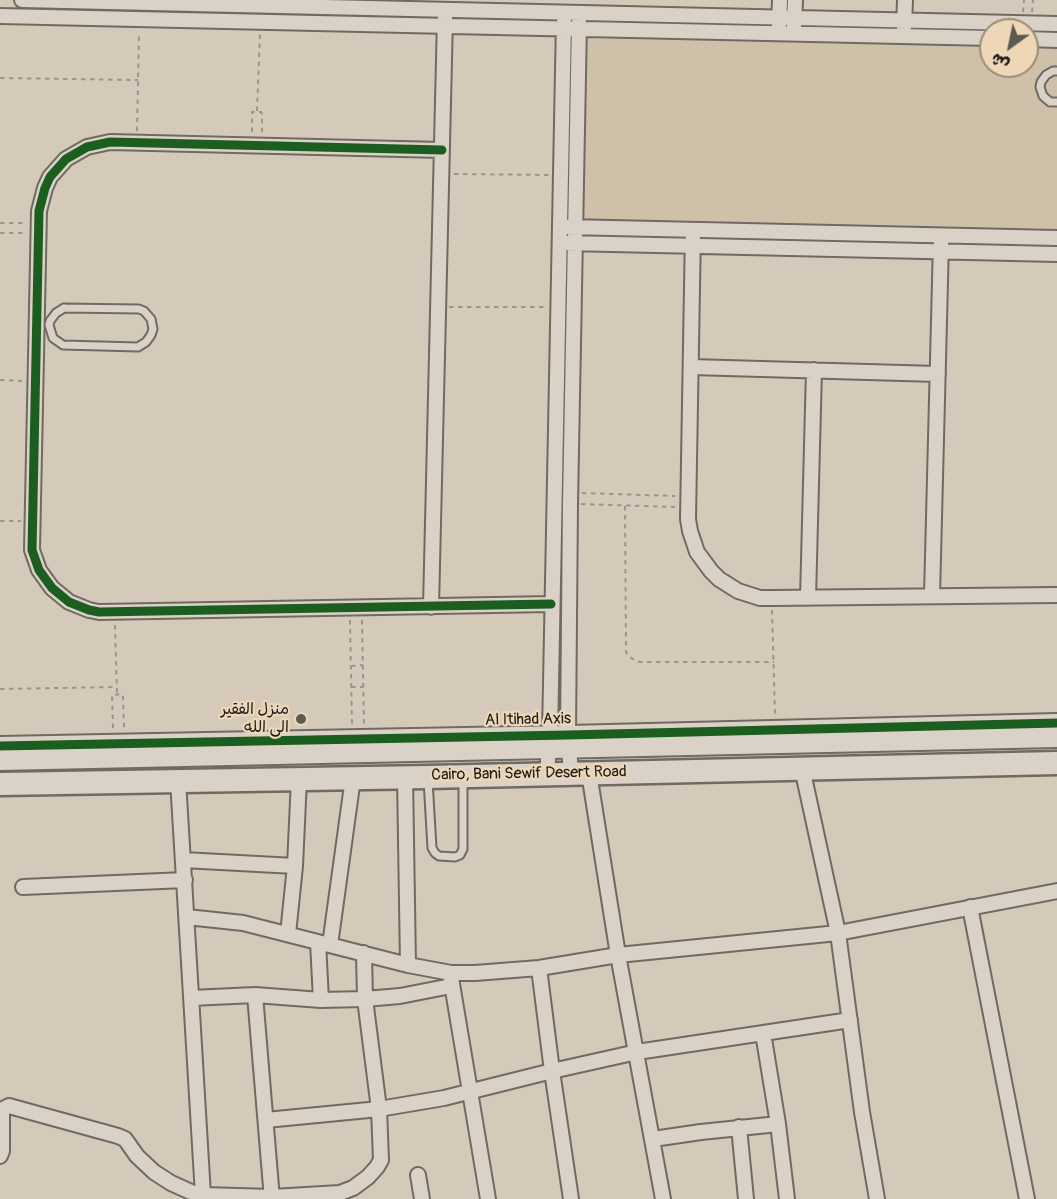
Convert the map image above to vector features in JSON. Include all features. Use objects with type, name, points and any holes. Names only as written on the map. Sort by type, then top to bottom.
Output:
[{"type":"main road","name":"Cairo, Bani Sewif Desert Road","points":[[0,784],[1057,763]]},
{"type":"street","points":[[22,0],[1057,24]]},
{"type":"street","points":[[40,0],[40,17]]},
{"type":"street","points":[[779,34],[780,0]]},
{"type":"street","points":[[794,34],[795,0]]},
{"type":"street","points":[[904,0],[904,36]]},
{"type":"street","points":[[431,606],[446,10]]},
{"type":"street","points":[[548,774],[564,13]]},
{"type":"street","points":[[579,13],[570,498],[569,742],[580,773],[618,955],[663,1199]]},
{"type":"street","points":[[0,16],[979,38]]},
{"type":"street","points":[[1039,39],[1057,40]]},
{"type":"street","points":[[442,150],[137,141],[98,143],[66,159],[45,188],[41,199],[38,228],[43,325],[34,382],[32,521],[34,560],[44,580],[60,596],[78,606],[99,612],[551,604]]},
{"type":"street","points":[[559,226],[1057,238]]},
{"type":"street","points":[[693,230],[688,519],[697,552],[711,571],[738,591],[772,598],[1057,595]]},
{"type":"street","points":[[932,596],[941,235]]},
{"type":"street","points":[[559,243],[1057,254]]},
{"type":"street","points":[[691,367],[938,374]]},
{"type":"street","points":[[808,598],[814,370]]},
{"type":"street","name":"Al Itihad Axis","points":[[569,742],[776,730],[1057,723]]},
{"type":"street","name":"Al Itihad Axis","points":[[0,746],[359,738],[569,742],[1057,738]]},
{"type":"street","name":"Al Itihad Axis","points":[[0,761],[549,742]]},
{"type":"street","points":[[802,768],[838,933],[862,1112],[877,1199]]},
{"type":"street","points":[[405,777],[408,965]]},
{"type":"street","points":[[321,1000],[324,944],[353,778]]},
{"type":"street","points":[[288,934],[295,866],[299,779]]},
{"type":"street","points":[[178,780],[203,1195]]},
{"type":"street","points":[[183,860],[295,866]]},
{"type":"street","points":[[23,888],[184,880]]},
{"type":"street","points":[[191,998],[255,996],[321,1000],[400,996],[475,973],[539,968],[618,955],[838,933],[1057,891]]},
{"type":"street","points":[[970,907],[1027,1199]]},
{"type":"street","points":[[187,917],[243,923],[408,965],[451,980]]},
{"type":"street","points":[[0,1156],[2,1112],[9,1106],[125,1139],[137,1156],[154,1172],[171,1183],[203,1195],[272,1198],[340,1193],[353,1188],[368,1177],[381,1160],[379,1109],[364,999],[364,953]]},
{"type":"street","points":[[539,968],[571,1199]]},
{"type":"street","points":[[451,980],[488,1199]]},
{"type":"street","points":[[255,996],[272,1198]]},
{"type":"street","points":[[266,1120],[379,1109],[444,1098],[637,1052],[850,1020]]},
{"type":"street","points":[[762,1033],[778,1124],[787,1199]]},
{"type":"street","points":[[652,1139],[778,1124]]},
{"type":"street","points":[[739,1127],[746,1199]]},
{"type":"street","points":[[418,1175],[422,1199]]},
{"type":"lane","points":[[1057,71],[1046,75],[1040,87],[1043,96],[1050,102],[1057,102]]},
{"type":"lane","points":[[64,308],[139,309],[151,319],[153,329],[149,339],[138,347],[63,345],[53,338],[43,325],[64,308]]},
{"type":"lane","points":[[428,777],[432,848],[440,856],[455,857],[460,855],[463,849],[463,776]]},
{"type":"path","points":[[137,141],[139,20]]},
{"type":"path","points":[[257,111],[261,23]]},
{"type":"path","points":[[0,78],[138,80]]},
{"type":"path","points":[[257,111],[262,114],[257,145]]},
{"type":"path","points":[[257,111],[252,112],[257,145]]},
{"type":"path","points":[[442,174],[560,175]]},
{"type":"path","points":[[0,223],[38,228]]},
{"type":"path","points":[[0,233],[38,228]]},
{"type":"path","points":[[439,307],[558,308]]},
{"type":"path","points":[[0,380],[34,382]]},
{"type":"path","points":[[570,498],[688,502]]},
{"type":"path","points":[[570,498],[625,506],[688,502]]},
{"type":"path","points":[[625,506],[626,652],[628,656],[636,662],[774,662]]},
{"type":"path","points":[[0,520],[32,521]]},
{"type":"path","points":[[772,598],[776,730]]},
{"type":"path","points":[[356,608],[363,666],[359,738]]},
{"type":"path","points":[[356,608],[351,687],[359,738]]},
{"type":"path","points":[[115,611],[117,694]]},
{"type":"path","points":[[351,666],[363,666]]},
{"type":"path","points":[[0,689],[117,687]]},
{"type":"path","points":[[351,687],[363,687]]},
{"type":"path","points":[[113,694],[123,695],[119,743],[112,696],[113,694]]},
{"type":"shaded area","points":[[572,20],[979,30],[979,78],[1039,78],[1039,31],[1057,32],[1057,246],[568,235]]},
{"type":"cycle path","points":[[442,150],[110,142],[87,147],[66,159],[50,177],[39,211],[32,550],[39,570],[52,588],[69,602],[99,612],[551,604]]},
{"type":"cycle path","points":[[0,746],[1057,723]]},
{"type":"place","name":"منزل الفقير الى الله","points":[[301,719]]}]
